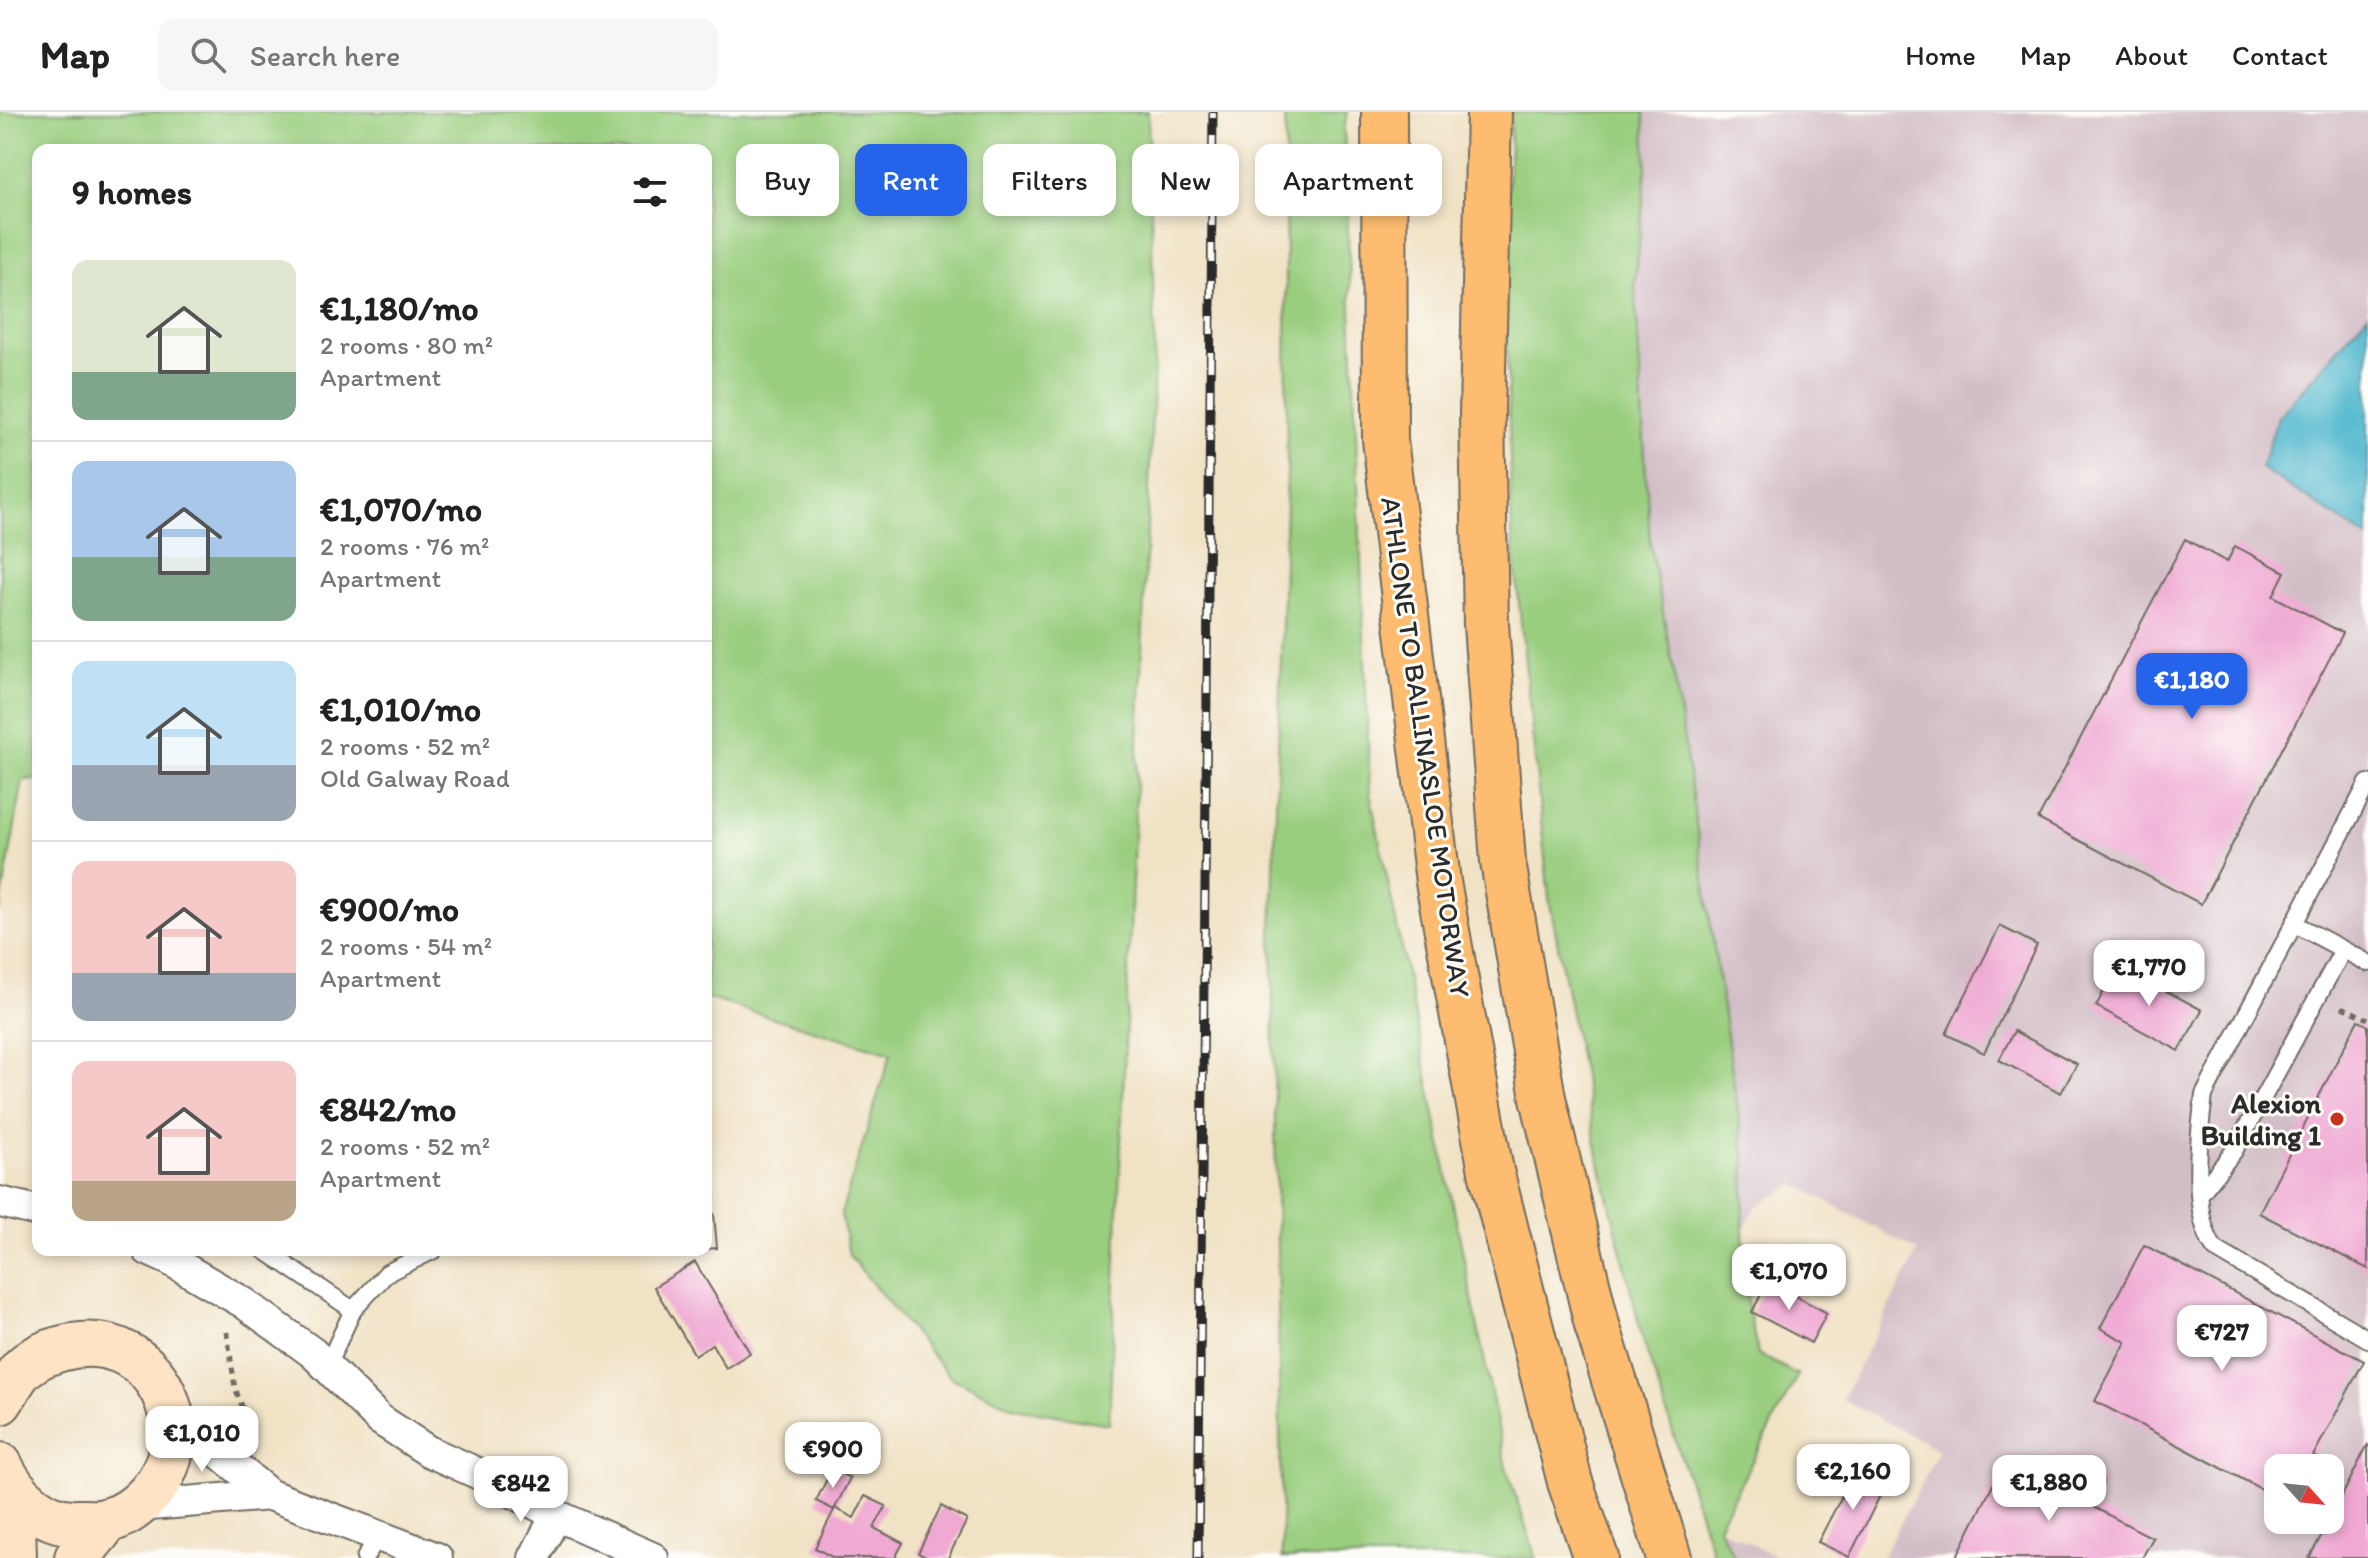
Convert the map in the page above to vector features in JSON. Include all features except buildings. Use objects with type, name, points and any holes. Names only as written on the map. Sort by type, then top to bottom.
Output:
[{"type":"highway","name":"ATHLONE TO BALLINASLOE MOTORWAY","points":[[1384,112],[1385,440],[1438,882],[1491,1171],[1570,1482],[1596,1558]]},
{"type":"highway","points":[[1489,112],[1482,414],[1486,624],[1503,862],[1543,1098],[1568,1204],[1597,1325],[1669,1558]]},
{"type":"main road","points":[[0,1402],[22,1368],[20,1354],[87,1343],[117,1349],[142,1365],[161,1387],[172,1414],[174,1442],[161,1481],[77,1558]]},
{"type":"main road","points":[[3,1472],[36,1510],[70,1523],[123,1513]]},
{"type":"main road","points":[[3,1472],[14,1558]]},
{"type":"street","points":[[0,1202],[32,1210]]},
{"type":"street","points":[[161,1256],[232,1296],[313,1353],[379,1419],[428,1451],[556,1515],[653,1558]]},
{"type":"street","points":[[172,1414],[270,1495],[372,1547],[437,1558]]},
{"type":"street","points":[[123,1513],[270,1495]]},
{"type":"street","points":[[534,1558],[556,1515]]},
{"type":"lane","points":[[2368,783],[2204,1095],[2197,1149],[2200,1194],[2209,1241],[2215,1249],[2368,1339]]},
{"type":"lane","points":[[2295,924],[2368,963]]},
{"type":"lane","points":[[2200,1194],[2234,1151],[2343,950]]},
{"type":"lane","points":[[273,1256],[353,1310]]},
{"type":"lane","points":[[327,1366],[353,1310],[387,1273],[422,1256]]},
{"type":"path","points":[[221,1429],[242,1406],[235,1388],[225,1320],[232,1296]]},
{"type":"shaded area","points":[[1644,112],[2368,112],[2368,1558],[1882,1558],[1939,1450],[1842,1399],[1918,1251],[1795,1184],[1757,1206],[1743,1230],[1745,1160],[1673,666],[1650,545],[1635,285],[1646,169]]},
{"type":"shaded area","points":[[1718,1527],[1778,1558],[1735,1558]]},
{"type":"green space","points":[[0,112],[1148,112],[1149,144],[1132,144],[1132,216],[1151,216],[1155,345],[1109,1424],[1015,1408],[950,1377],[849,1255],[841,1214],[891,1053],[712,1000],[712,144],[32,144],[32,779],[23,780],[0,910]]},
{"type":"green space","points":[[1285,112],[1347,112],[1345,144],[1285,144]]},
{"type":"green space","points":[[1511,112],[1644,112],[1646,169],[1635,285],[1650,545],[1673,666],[1745,1160],[1743,1230],[1748,1307],[1758,1354],[1798,1375],[1718,1526],[1735,1558],[1714,1558],[1643,1340],[1598,1155],[1549,898],[1512,534],[1505,279]]},
{"type":"green space","points":[[1286,216],[1347,216],[1370,793],[1506,1467],[1536,1558],[1282,1558],[1272,933],[1287,471]]},
{"type":"water","points":[[2368,314],[2368,538],[2261,468],[2278,417]]},
{"type":"railway","points":[[1198,1558],[1213,112]]},
{"type":"place","name":"Alexion Building 1","points":[[2337,1119]]}]
